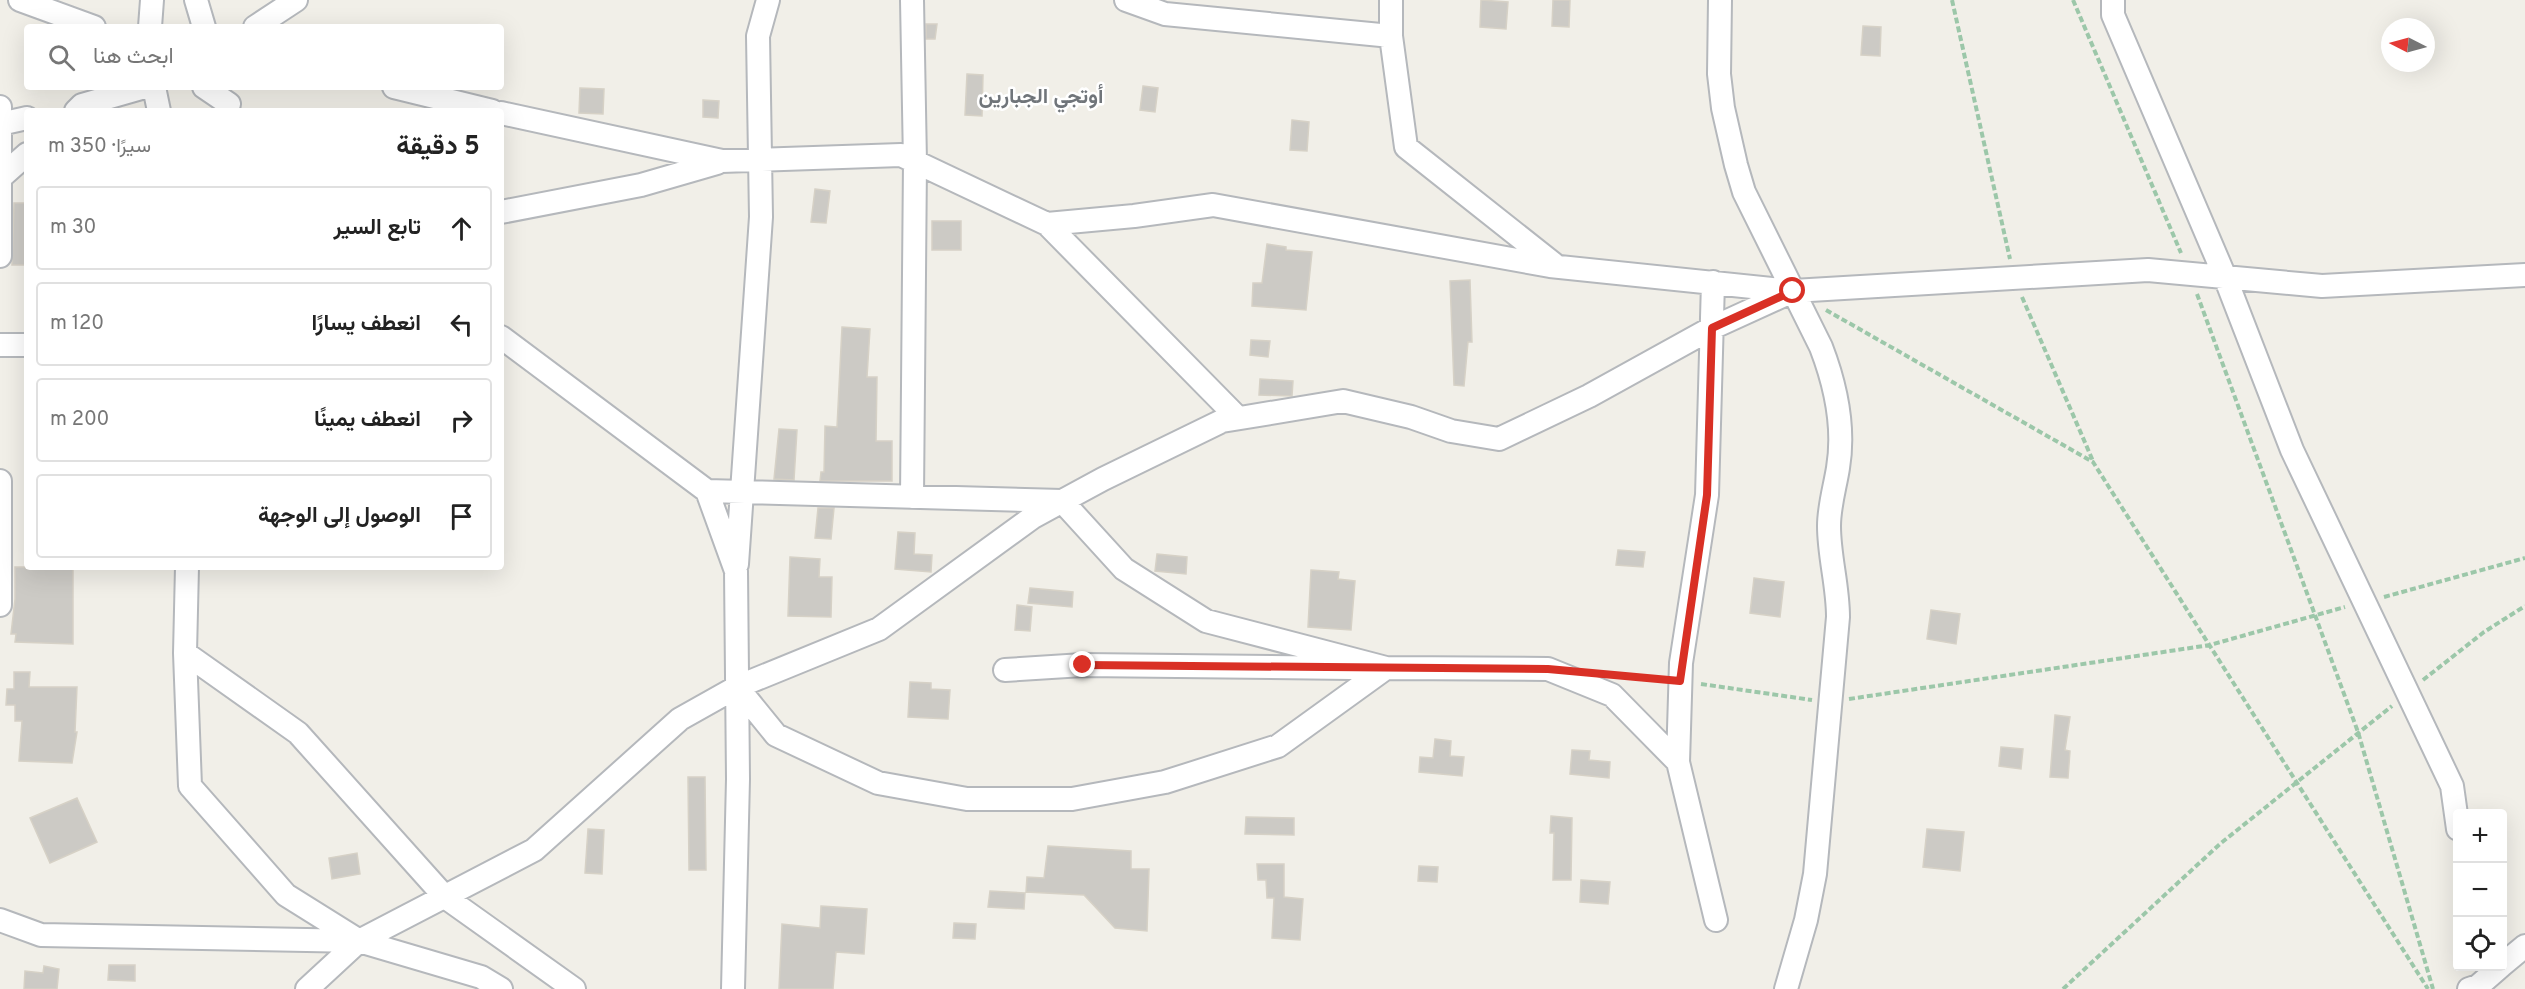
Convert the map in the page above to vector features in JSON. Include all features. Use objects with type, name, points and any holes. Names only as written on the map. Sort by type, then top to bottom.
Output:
[{"type":"street","points":[[20,0],[86,24]]},
{"type":"street","points":[[150,24],[152,0]]},
{"type":"street","points":[[196,0],[203,24]]},
{"type":"street","points":[[260,24],[296,0]]},
{"type":"street","points":[[733,989],[737,687],[736,571],[761,217],[758,36],[768,0]]},
{"type":"street","points":[[912,0],[915,162],[912,497]]},
{"type":"street","points":[[1126,0],[1165,14],[1391,36]]},
{"type":"street","points":[[1391,0],[1391,36],[1406,147],[1557,266]]},
{"type":"street","points":[[1720,0],[1719,74],[1723,108],[1736,165],[1744,192],[1831,371],[1840,422],[1838,466],[1829,527],[1838,595],[1815,874],[1806,920],[1786,989]]},
{"type":"street","points":[[2113,0],[2114,15],[2225,277],[2292,450],[2452,786],[2455,809]]},
{"type":"street","points":[[79,108],[136,90]]},
{"type":"street","points":[[155,90],[158,108]]},
{"type":"street","points":[[210,90],[229,100]]},
{"type":"street","points":[[406,90],[480,108]]},
{"type":"street","points":[[0,107],[0,256]]},
{"type":"street","points":[[504,114],[722,161],[901,155],[1047,224],[1238,418]]},
{"type":"street","points":[[0,124],[24,119]]},
{"type":"street","points":[[0,178],[24,157]]},
{"type":"street","points":[[504,211],[641,185],[722,161]]},
{"type":"street","points":[[1047,224],[1134,216],[1213,205],[1557,266],[1793,291],[2148,270],[2322,286],[2525,275]]},
{"type":"street","points":[[1713,282],[1707,495],[1680,681],[1678,762],[1716,920]]},
{"type":"street","points":[[306,989],[359,941],[534,850],[680,719],[737,687],[879,629],[1033,517],[1222,421],[1343,401],[1411,417],[1451,431],[1499,439],[1589,396],[1712,328],[1793,291]]},
{"type":"street","points":[[504,339],[707,491],[736,571]]},
{"type":"street","points":[[0,345],[24,345]]},
{"type":"street","points":[[0,481],[0,605]]},
{"type":"street","points":[[707,491],[1062,501],[1124,569],[1206,621],[1386,668]]},
{"type":"street","points":[[187,570],[185,653],[190,786],[286,895],[359,941]]},
{"type":"street","points":[[185,653],[298,733],[445,897],[574,989]]},
{"type":"street","points":[[1005,670],[1083,665],[1548,669],[1612,695],[1678,762]]},
{"type":"street","points":[[737,687],[776,735],[878,783],[967,799],[1072,799],[1165,783],[1278,746],[1386,668]]},
{"type":"street","points":[[0,920],[41,935],[359,941],[481,977],[501,989]]},
{"type":"street","points":[[2507,962],[2525,946]]},
{"type":"street","points":[[2475,983],[2494,971]]},
{"type":"path","points":[[1952,0],[2014,278],[2093,462],[2431,989]]},
{"type":"path","points":[[2073,0],[2190,274],[2358,732],[2431,989]]},
{"type":"path","points":[[1824,309],[2093,462]]},
{"type":"path","points":[[1614,675],[1680,681],[1830,702],[2210,645],[2525,558]]},
{"type":"path","points":[[2063,989],[2221,843],[2484,632],[2525,606]]},
{"type":"building","points":[[1481,0],[1508,2],[1506,29],[1480,27]]},
{"type":"building","points":[[1553,0],[1570,0],[1569,27],[1552,26]]},
{"type":"building","points":[[926,24],[937,24],[935,39],[926,39]]},
{"type":"building","points":[[1863,26],[1881,27],[1880,56],[1861,55]]},
{"type":"building","points":[[967,74],[983,75],[982,116],[965,115]]},
{"type":"building","points":[[1143,86],[1158,88],[1155,112],[1140,110]]},
{"type":"building","points":[[580,88],[604,89],[603,114],[579,113]]},
{"type":"building","points":[[703,100],[719,101],[718,118],[703,117]]},
{"type":"building","points":[[1292,120],[1309,122],[1307,151],[1290,150]]},
{"type":"building","points":[[815,189],[830,191],[826,223],[811,222]]},
{"type":"building","points":[[14,203],[24,203],[24,265],[12,265]]},
{"type":"building","points":[[932,221],[961,221],[961,250],[932,250]]},
{"type":"building","points":[[1267,244],[1286,247],[1286,250],[1312,252],[1306,310],[1252,306],[1253,283],[1262,283]]},
{"type":"building","points":[[1470,280],[1472,342],[1468,342],[1464,386],[1454,385],[1450,281]]},
{"type":"building","points":[[842,327],[870,329],[867,377],[877,377],[876,441],[892,441],[892,481],[820,481],[821,472],[824,472],[825,426],[837,427]]},
{"type":"building","points":[[1251,340],[1270,341],[1268,357],[1250,355]]},
{"type":"building","points":[[1260,379],[1293,381],[1292,396],[1259,395]]},
{"type":"building","points":[[779,429],[797,430],[794,480],[774,479]]},
{"type":"building","points":[[818,508],[834,508],[831,539],[815,538]]},
{"type":"building","points":[[898,532],[915,533],[914,554],[932,555],[931,572],[895,569]]},
{"type":"building","points":[[1618,550],[1645,552],[1643,567],[1616,565]]},
{"type":"building","points":[[1157,554],[1187,557],[1186,574],[1155,571]]},
{"type":"building","points":[[790,557],[820,559],[819,577],[832,577],[831,617],[788,616]]},
{"type":"building","points":[[15,567],[24,567],[24,570],[73,570],[73,644],[15,642],[16,634],[11,634],[15,599]]},
{"type":"building","points":[[1311,570],[1339,572],[1338,579],[1355,581],[1351,630],[1308,627]]},
{"type":"building","points":[[1754,578],[1784,582],[1780,617],[1750,613]]},
{"type":"building","points":[[1030,588],[1073,592],[1072,607],[1028,603]]},
{"type":"building","points":[[1017,605],[1032,607],[1030,631],[1015,630]]},
{"type":"building","points":[[1931,610],[1960,614],[1956,644],[1927,639]]},
{"type":"building","points":[[14,672],[30,672],[29,687],[77,687],[75,732],[77,732],[72,763],[19,761],[22,721],[15,721],[15,705],[6,705],[7,689],[14,689]]},
{"type":"building","points":[[910,682],[931,683],[931,689],[950,690],[948,719],[908,717]]},
{"type":"building","points":[[2055,715],[2070,717],[2065,750],[2070,751],[2068,778],[2050,777]]},
{"type":"building","points":[[1435,739],[1451,741],[1450,756],[1464,757],[1462,776],[1419,772],[1420,757],[1433,758]]},
{"type":"building","points":[[2001,747],[2023,749],[2021,769],[1999,766]]},
{"type":"building","points":[[1572,750],[1590,751],[1589,760],[1610,762],[1609,778],[1570,774]]},
{"type":"building","points":[[688,777],[705,777],[706,870],[689,870]]},
{"type":"building","points":[[77,798],[97,842],[50,863],[30,818]]},
{"type":"building","points":[[1551,816],[1572,818],[1571,880],[1553,880],[1554,833],[1550,833]]},
{"type":"building","points":[[1246,817],[1294,818],[1294,835],[1245,834]]},
{"type":"building","points":[[588,829],[604,830],[602,874],[585,873]]},
{"type":"building","points":[[1927,829],[1964,832],[1960,871],[1923,867]]},
{"type":"building","points":[[1048,846],[1131,851],[1131,869],[1149,869],[1147,931],[1115,928],[1084,895],[1026,892],[1027,877],[1044,878]]},
{"type":"building","points":[[357,853],[360,874],[332,879],[329,858]]},
{"type":"building","points":[[1257,864],[1284,864],[1284,897],[1303,899],[1300,940],[1272,938],[1274,898],[1267,898],[1266,880],[1258,880]]},
{"type":"building","points":[[1419,866],[1438,867],[1437,882],[1418,881]]},
{"type":"building","points":[[1581,880],[1610,882],[1608,904],[1580,902]]},
{"type":"building","points":[[990,891],[1025,893],[1024,909],[988,907]]},
{"type":"building","points":[[821,906],[867,909],[864,954],[836,952],[833,989],[779,989],[782,924],[820,928]]},
{"type":"building","points":[[954,923],[976,924],[975,939],[953,938]]},
{"type":"building","points":[[109,965],[135,965],[135,981],[108,980]]},
{"type":"building","points":[[44,966],[59,969],[57,989],[24,989],[25,971],[43,973]]},
{"type":"district","name":"أوتجي الجبارين","points":[[1041,97]]},
{"type":"route","points":[[1083,665],[1548,669],[1680,681],[1707,495],[1712,328],[1793,291]]}]
